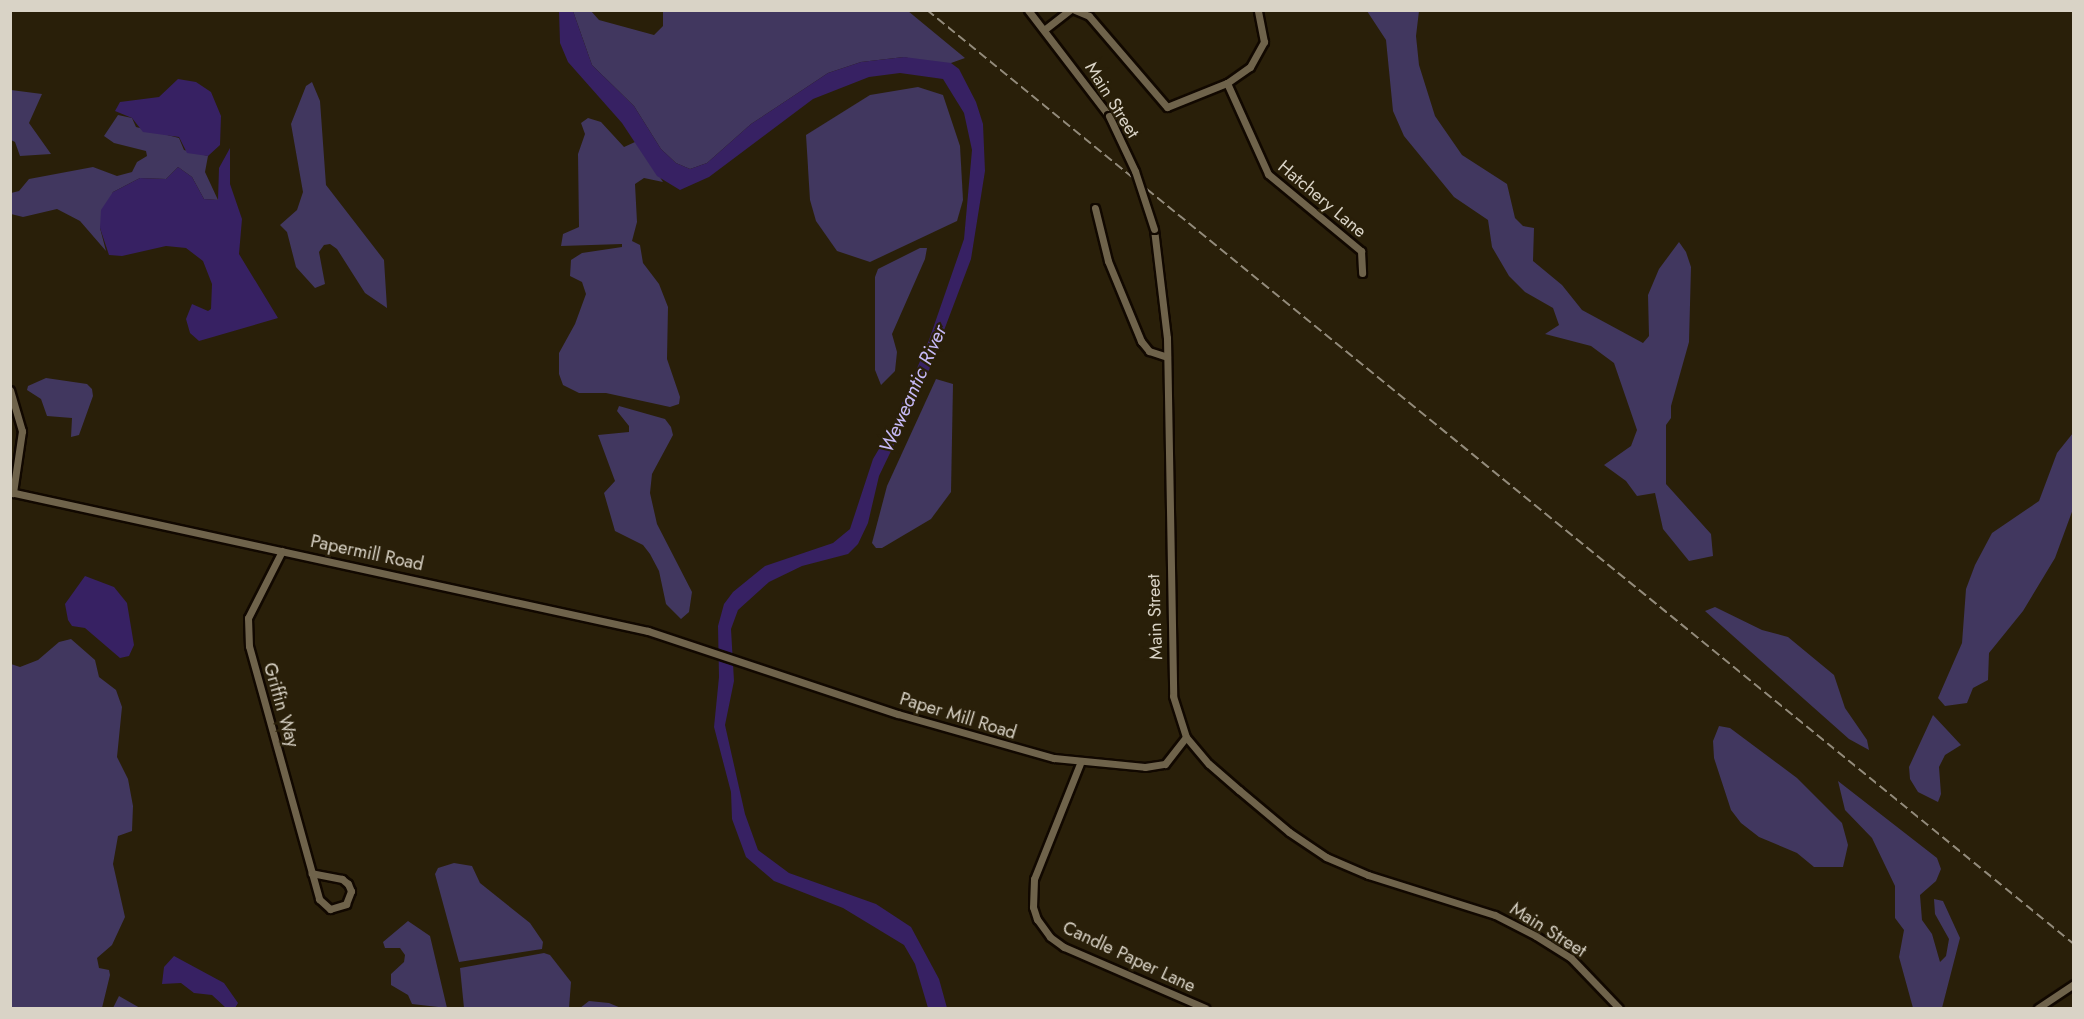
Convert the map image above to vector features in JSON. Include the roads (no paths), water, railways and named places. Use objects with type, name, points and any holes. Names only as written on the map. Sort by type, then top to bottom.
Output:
[{"type":"street","name":"Main Street","points":[[1028,10],[1109,117],[1131,162],[1154,229],[1167,357],[1170,640],[1173,696],[1186,737],[1239,790],[1289,832],[1326,857],[1368,875],[1495,915],[1571,957],[1619,1008]]},
{"type":"street","points":[[1044,30],[1070,10]]},
{"type":"street","points":[[1075,10],[1089,16],[1167,107],[1227,83],[1250,68],[1264,42],[1258,10]]},
{"type":"street","name":"Hatchery Lane","points":[[1227,83],[1268,174],[1361,251],[1362,273]]},
{"type":"street","points":[[1095,208],[1112,271],[1141,341],[1149,351],[1167,357]]},
{"type":"street","points":[[10,390],[22,431],[12,493]]},
{"type":"street","name":"Papermill Road","points":[[12,493],[602,620],[714,653]]},
{"type":"street","name":"Griffin Way","points":[[282,551],[253,604],[247,631],[312,873],[324,906],[340,908],[346,904],[351,891],[348,884],[342,879],[312,873]]},
{"type":"street","name":"Paper Mill Road","points":[[714,653],[1014,748],[1082,761],[1145,767],[1165,764],[1186,737]]},
{"type":"street","name":"Candle Paper Lane","points":[[1082,761],[1034,879],[1032,892],[1036,919],[1050,937],[1064,947],[1205,1008]]},
{"type":"street","points":[[2038,1008],[2073,984]]},
{"type":"water","name":"Weweantic River","points":[[559,11],[573,11],[592,65],[634,106],[661,149],[676,163],[690,169],[707,163],[751,124],[828,73],[861,62],[904,57],[951,63],[959,69],[976,102],[983,124],[985,171],[971,259],[926,378],[879,476],[868,523],[858,544],[848,554],[802,566],[769,582],[738,610],[731,629],[734,681],[725,725],[745,814],[758,850],[789,873],[876,904],[911,927],[939,979],[947,1008],[928,1008],[915,964],[904,945],[843,908],[774,881],[746,857],[732,819],[731,792],[714,727],[719,677],[718,626],[724,604],[733,592],[765,566],[833,543],[850,529],[873,459],[892,427],[929,340],[964,239],[972,150],[964,113],[943,79],[900,73],[869,77],[813,99],[709,177],[680,190],[657,176],[622,123],[568,62],[560,43]]},
{"type":"water","points":[[178,79],[196,82],[211,92],[221,116],[220,145],[208,156],[187,153],[179,137],[143,132],[132,118],[115,111],[120,102],[159,97]]},
{"type":"water","points":[[230,148],[230,184],[242,219],[239,254],[278,318],[199,341],[190,333],[186,319],[192,304],[208,311],[211,309],[212,284],[203,261],[186,248],[166,246],[122,256],[109,255],[100,228],[101,210],[113,192],[140,178],[166,179],[178,167],[192,177],[204,199],[218,200],[219,168]]},
{"type":"water","points":[[85,576],[114,587],[127,603],[134,645],[129,656],[120,658],[85,628],[72,626],[68,620],[65,604]]},
{"type":"water","points":[[174,956],[224,983],[238,1003],[235,1008],[226,1008],[212,995],[194,993],[181,983],[162,984],[164,967]]},
{"type":"railway","points":[[927,10],[2074,944]]}]
